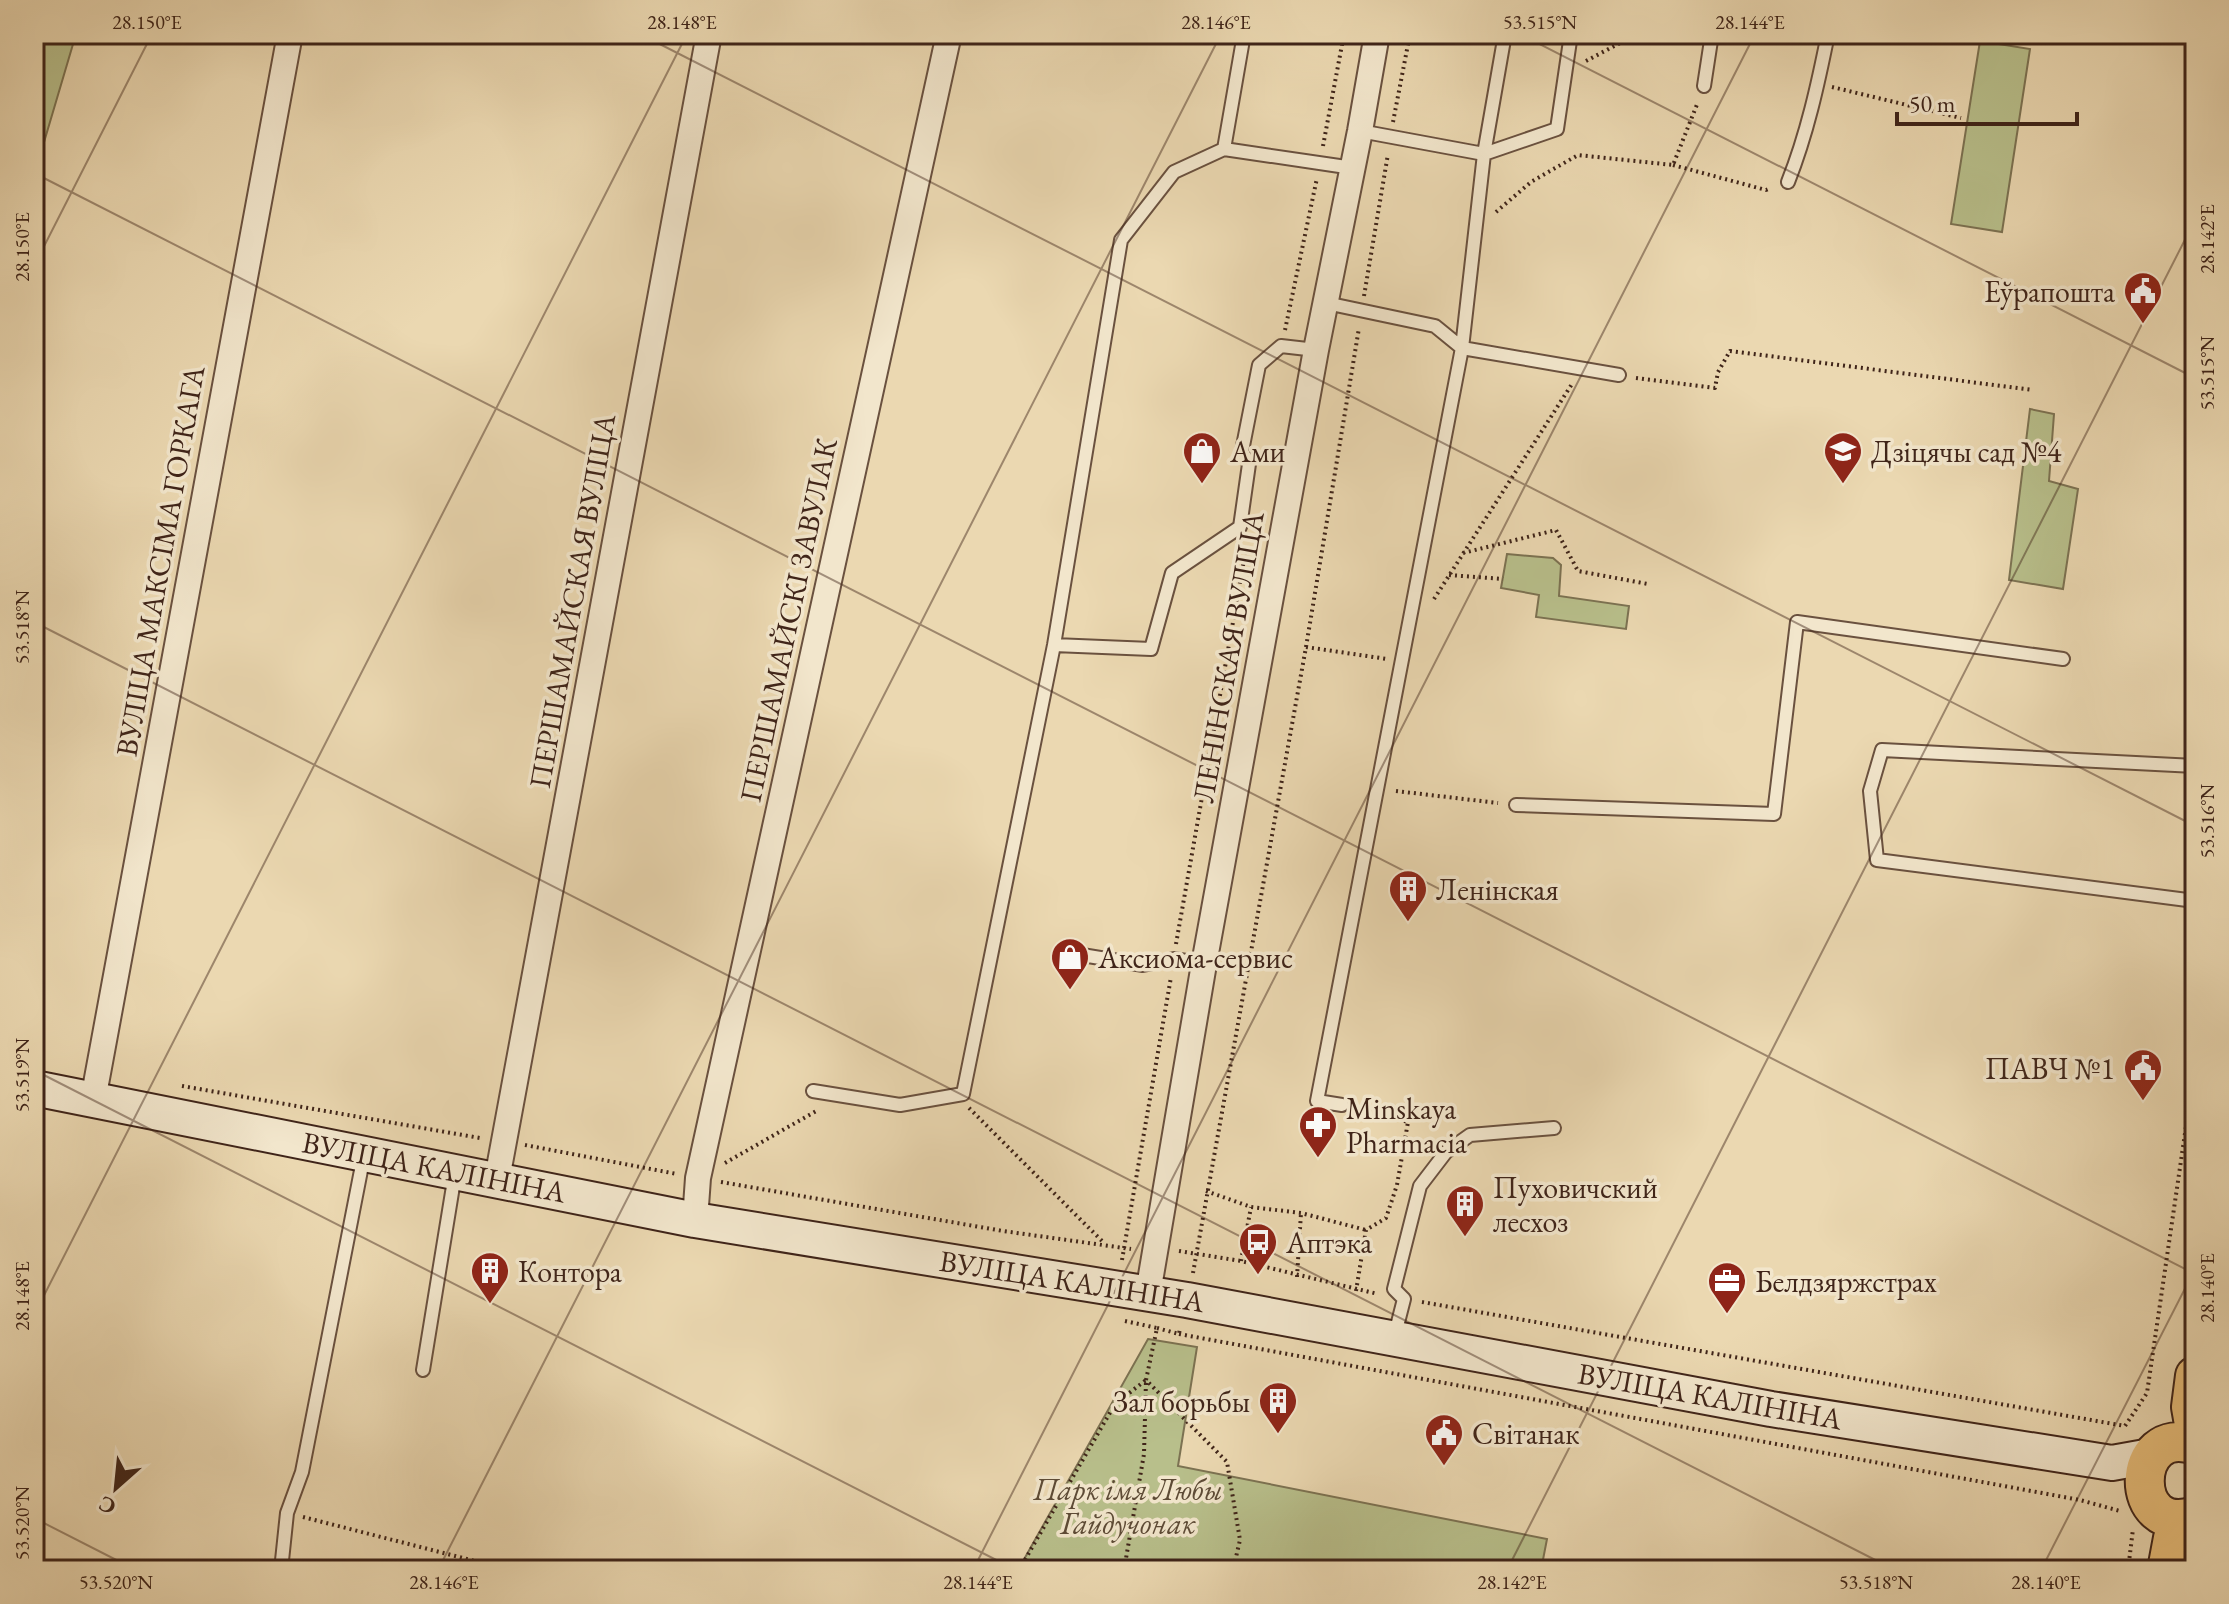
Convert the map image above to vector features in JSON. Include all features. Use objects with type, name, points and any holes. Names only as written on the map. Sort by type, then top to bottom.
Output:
[{"type":"main road","name":"ВУЛІЦА КАЛІНІНА","points":[[34,1088],[695,1220],[1133,1291],[1771,1409],[2112,1463],[2169,1450]]},
{"type":"main road","points":[[2161,1525],[2143,1481],[2145,1468],[2169,1450],[2176,1432],[2194,1404]]},
{"type":"main road","points":[[2112,1463],[2132,1477],[2161,1525]]},
{"type":"street","name":"ВУЛІЦА МАКСІМА ГОРКАГА","points":[[93,1100],[290,34]]},
{"type":"street","name":"ПЕРШАМАЙСКАЯ ВУЛІЦА","points":[[497,1179],[709,34]]},
{"type":"street","name":"ПЕРШАМАЙСКІ ЗАВУЛАК","points":[[695,1220],[698,1178],[949,34]]},
{"type":"street","name":"ЛЕНІНСКАЯ ВУЛІЦА","points":[[1133,1291],[1155,1248],[1316,350],[1377,34]]},
{"type":"lane","points":[[1224,149],[1244,34]]},
{"type":"lane","points":[[1342,1105],[1317,1101],[1462,348],[1484,154],[1505,34]]},
{"type":"lane","points":[[1360,131],[1484,154],[1557,129],[1571,34]]},
{"type":"lane","points":[[1704,86],[1712,34]]},
{"type":"lane","points":[[1788,182],[1818,84],[1828,34]]},
{"type":"lane","points":[[813,1091],[900,1105],[963,1094],[1054,645],[1121,240],[1174,172],[1224,149],[1353,168]]},
{"type":"lane","points":[[1326,303],[1435,326],[1462,348],[1619,375]]},
{"type":"lane","points":[[1054,645],[1151,649],[1172,573],[1240,527],[1249,464],[1242,451],[1259,365],[1281,346],[1316,350]]},
{"type":"lane","points":[[1516,805],[1774,814],[1797,622],[2063,659]]},
{"type":"lane","points":[[2195,766],[1882,750],[1870,791],[1877,860],[2195,901]]},
{"type":"lane","points":[[1082,955],[1143,965],[1174,959],[1204,964]]},
{"type":"lane","points":[[1394,1338],[1404,1299],[1394,1289],[1420,1186],[1446,1152],[1470,1135],[1554,1128]]},
{"type":"lane","points":[[281,1570],[287,1513],[302,1472],[364,1152]]},
{"type":"lane","points":[[423,1370],[455,1171]]},
{"type":"path","points":[[1281,346],[1344,34]]},
{"type":"path","points":[[1197,1254],[1306,647],[1410,34]]},
{"type":"path","points":[[1566,71],[1637,34]]},
{"type":"path","points":[[1818,84],[1961,118]]},
{"type":"path","points":[[1673,165],[1704,86]]},
{"type":"path","points":[[1476,228],[1531,182],[1578,155],[1673,165],[1766,190],[1788,182]]},
{"type":"path","points":[[1619,375],[1715,388],[1718,372],[1730,351],[2033,390]]},
{"type":"path","points":[[1404,644],[1582,369]]},
{"type":"path","points":[[1463,553],[1556,530],[1578,571],[1648,584]]},
{"type":"path","points":[[1124,1569],[1144,1454],[1146,1380],[1157,1328],[1113,1319],[1133,1291],[1123,1249],[1248,535]]},
{"type":"path","points":[[1449,575],[1503,579]]},
{"type":"path","points":[[1306,647],[1401,661]]},
{"type":"path","points":[[1377,788],[1516,805]]},
{"type":"path","points":[[177,1085],[1003,1231],[1123,1249],[1155,1248],[1241,1261],[1356,1291],[2125,1426],[2147,1393],[2195,1065]]},
{"type":"path","points":[[963,1094],[969,1109],[1105,1245]]},
{"type":"path","points":[[698,1178],[843,1096]]},
{"type":"path","points":[[1206,1191],[1251,1207],[1301,1213],[1366,1230],[1386,1218],[1397,1185],[1408,1122],[1342,1105]]},
{"type":"path","points":[[1241,1261],[1251,1207]]},
{"type":"path","points":[[1297,1277],[1301,1213]]},
{"type":"path","points":[[1356,1291],[1366,1230]]},
{"type":"path","points":[[1179,1334],[2080,1500],[2161,1525],[2128,1570]]},
{"type":"path","points":[[1019,1570],[1115,1404],[1146,1380]]},
{"type":"path","points":[[1146,1380],[1227,1462],[1240,1540],[1233,1570]]},
{"type":"path","points":[[287,1513],[510,1570]]},
{"type":"green space","points":[[34,34],[76,34],[34,176]]},
{"type":"green space","points":[[1980,41],[2030,49],[2002,232],[1951,224]]},
{"type":"green space","points":[[2030,409],[2054,414],[2049,481],[2078,489],[2063,589],[2009,580]]},
{"type":"green space","points":[[1507,554],[1553,558],[1561,565],[1559,596],[1629,606],[1626,629],[1536,617],[1539,595],[1501,588]]},
{"type":"green space","name":"Парк імя Любы Гайдучонак","points":[[1148,1339],[1197,1347],[1178,1466],[1547,1539],[1541,1570],[1018,1570]]},
{"type":"place","name":"Еўрапошта","points":[[2143,325]]},
{"type":"place","name":"Ами","points":[[1202,485]]},
{"type":"place","name":"Дзіцячы сад №4","points":[[1843,485]]},
{"type":"place","name":"Ленінская","points":[[1408,923]]},
{"type":"place","name":"Аксиома-сервис","points":[[1070,991]]},
{"type":"place","name":"ПАВЧ №1","points":[[2143,1102]]},
{"type":"place","name":"Minskaya Pharmacia","points":[[1318,1159]]},
{"type":"place","name":"Пуховичский лесхоз","points":[[1465,1238]]},
{"type":"place","name":"Аптэка","points":[[1258,1276]]},
{"type":"place","name":"Контора","points":[[490,1305]]},
{"type":"place","name":"Белдзяржстрах","points":[[1727,1315]]},
{"type":"place","name":"Зал борьбы","points":[[1278,1435]]},
{"type":"place","name":"Світанак","points":[[1444,1467]]}]
